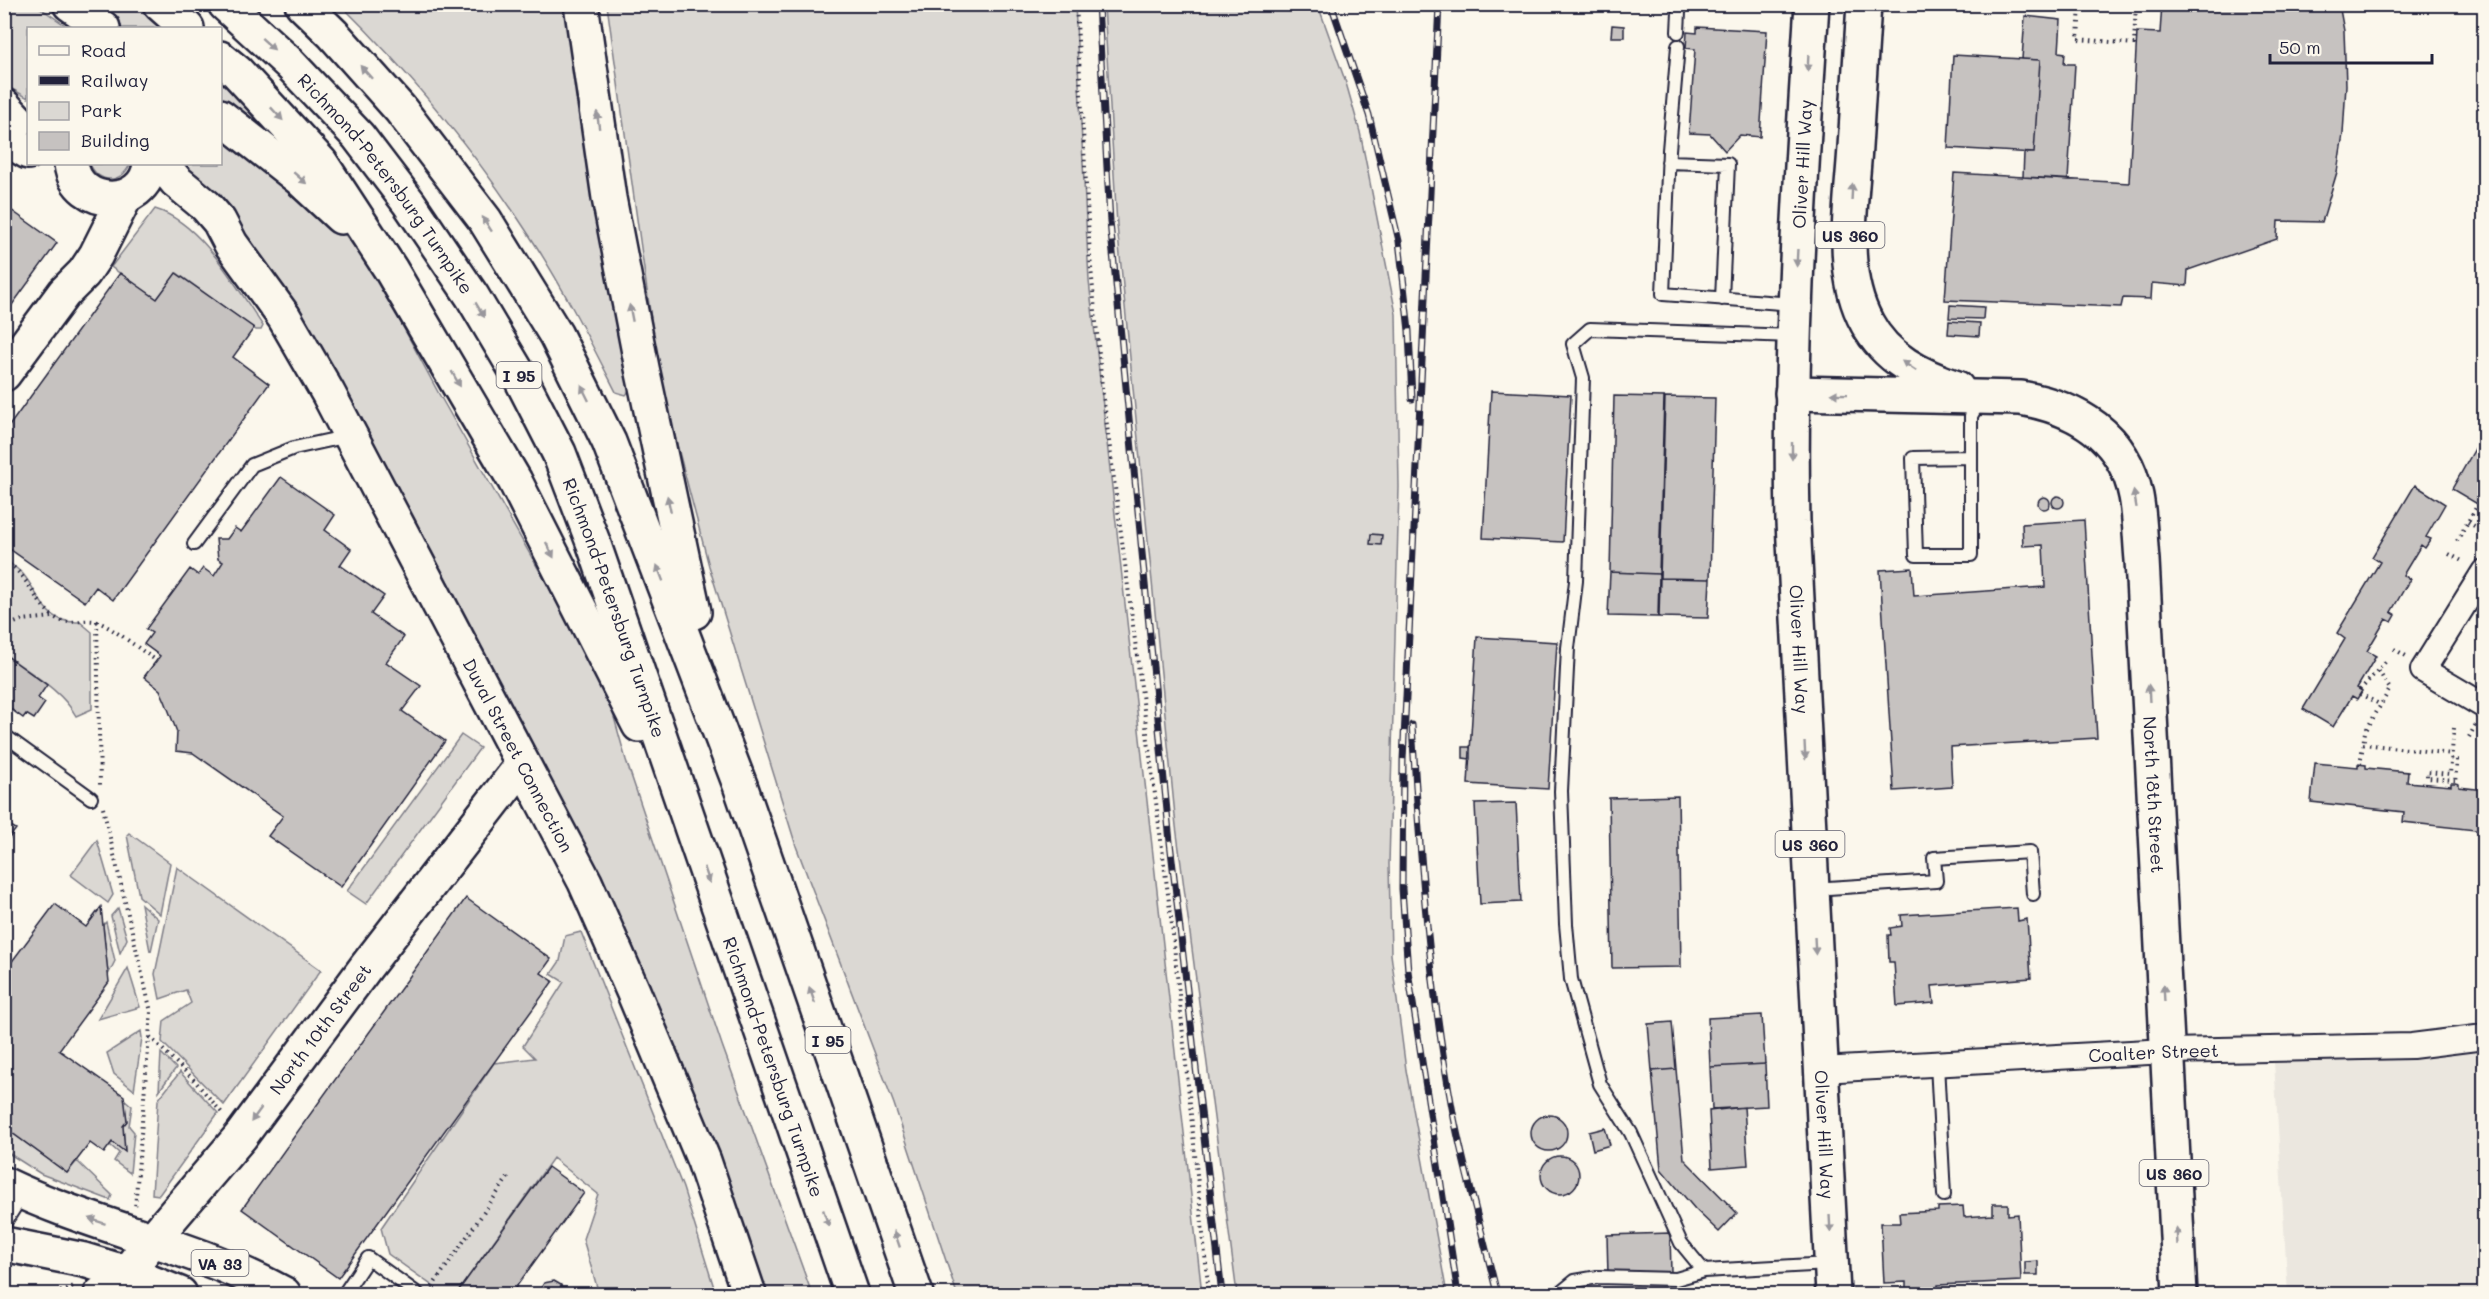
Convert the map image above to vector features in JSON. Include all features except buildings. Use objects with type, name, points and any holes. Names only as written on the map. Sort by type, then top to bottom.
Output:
[{"type":"main road","points":[[70,4],[102,27]]},
{"type":"main road","points":[[160,4],[186,27]]},
{"type":"main road","name":"Richmond-Petersburg Turnpike","points":[[225,4],[289,63],[358,136],[410,203],[472,297],[519,375],[559,453],[593,542],[852,1294]]},
{"type":"main road","name":"I 95","points":[[302,4],[333,34],[400,109],[484,220],[556,335],[609,442],[740,785],[916,1294]]},
{"type":"main road","points":[[581,4],[609,198],[644,380],[679,551],[740,785]]},
{"type":"main road","name":"Oliver Hill Way","points":[[1812,4],[1794,304],[1793,522],[1832,1279]]},
{"type":"main road","name":"US 360","points":[[1864,4],[1850,230],[1851,270],[1859,307],[1879,341],[1906,365],[1934,380],[1982,397]]},
{"type":"main road","points":[[222,60],[252,87],[321,163],[391,270],[515,481],[688,820]]},
{"type":"main road","points":[[222,118],[300,178],[329,204],[391,270]]},
{"type":"main road","points":[[12,121],[27,150]]},
{"type":"main road","points":[[70,173],[99,197],[112,199],[144,177]]},
{"type":"main road","points":[[64,293],[76,267],[88,225],[89,210],[70,173]]},
{"type":"main road","points":[[4,374],[64,293],[84,273],[144,177]]},
{"type":"main road","name":"Duval Street Connection","points":[[144,177],[176,181],[206,206],[219,221],[231,244],[284,317],[328,393],[585,882],[704,1161],[749,1294]]},
{"type":"main road","name":"North 18th Street","points":[[1792,393],[2021,398],[2049,403],[2089,422],[2107,437],[2125,464],[2135,494],[2142,560],[2180,1294]]},
{"type":"main road","name":"North 10th Street","points":[[107,1287],[143,1236],[241,1136],[366,967],[522,765]]},
{"type":"main road","name":"VA 33","points":[[14,1189],[88,1219],[227,1266],[284,1294]]},
{"type":"main road","name":"VA 33","points":[[4,1244],[84,1260],[107,1287],[180,1294]]},
{"type":"street","points":[[2477,569],[2423,670],[2484,706]]},
{"type":"street","name":"Coalter Street","points":[[1821,1070],[2168,1051],[2412,1046],[2484,1037]]},
{"type":"lane","points":[[1678,32],[1679,12],[1682,4]]},
{"type":"lane","points":[[1678,46],[1668,162],[1664,294],[1794,304]]},
{"type":"lane","points":[[1668,162],[1728,164],[1722,299]]},
{"type":"lane","points":[[1704,1271],[1681,1243],[1631,1133],[1600,1084],[1571,979],[1566,924],[1561,791],[1568,648],[1576,581],[1583,378],[1573,344],[1590,329],[1793,336]]},
{"type":"lane","points":[[1971,457],[1913,458],[1916,555],[1971,555],[1971,457],[1971,416],[1982,397]]},
{"type":"lane","points":[[194,544],[252,465],[294,448],[350,435]]},
{"type":"lane","points":[[4,735],[96,796]]},
{"type":"lane","points":[[1812,889],[1936,881],[1934,858],[2030,852],[2033,894]]},
{"type":"lane","points":[[1936,1064],[1944,1195]]},
{"type":"lane","points":[[4,1224],[14,1189]]},
{"type":"lane","points":[[344,1294],[368,1258],[418,1294]]},
{"type":"lane","points":[[1559,1294],[1575,1281],[1598,1277],[1676,1279],[1704,1271],[1832,1279]]},
{"type":"path","points":[[1077,4],[1090,257],[1102,387],[1172,925],[1209,1294]]},
{"type":"path","points":[[2080,4],[2078,39],[2134,44],[2136,4]]},
{"type":"path","points":[[2457,541],[2478,504]]},
{"type":"path","points":[[2468,522],[2484,532]]},
{"type":"path","points":[[2449,554],[2477,569]]},
{"type":"path","points":[[4,560],[21,572],[35,596],[54,617]]},
{"type":"path","points":[[4,627],[22,620],[54,617],[70,623],[97,621],[157,661]]},
{"type":"path","points":[[96,796],[97,621]]},
{"type":"path","points":[[2394,649],[2411,660]]},
{"type":"path","points":[[2380,705],[2360,692],[2388,659]]},
{"type":"path","points":[[2360,764],[2365,732],[2390,690],[2378,670]]},
{"type":"path","points":[[2363,744],[2451,756],[2457,760],[2455,782],[2427,778],[2427,772],[2450,774],[2451,756],[2454,728]]},
{"type":"path","points":[[103,805],[151,1012],[143,1236]]},
{"type":"path","points":[[149,1036],[194,1080],[223,1114]]},
{"type":"path","points":[[426,1294],[509,1176]]},
{"type":"path","points":[[55,1294],[107,1287]]},
{"type":"shaded area","points":[[2484,1027],[2484,1294],[2288,1294],[2273,1045]]},
{"type":"green space","points":[[5,4],[36,5],[68,27],[27,27],[27,97],[5,85]]},
{"type":"green space","points":[[83,5],[146,5],[173,27],[115,27]]},
{"type":"green space","points":[[341,5],[567,5],[630,380],[629,391],[626,395],[616,392],[555,278],[490,178],[419,88]]},
{"type":"green space","points":[[607,5],[1075,5],[1089,281],[1202,1294],[957,1294],[894,1104],[796,846],[709,566],[659,376]]},
{"type":"green space","points":[[1104,5],[1318,5],[1346,83],[1360,132],[1396,314],[1399,487],[1389,864],[1391,954],[1406,1070],[1447,1294],[1237,1294],[1176,826],[1117,225]]},
{"type":"green space","points":[[222,73],[325,183],[222,105]]},
{"type":"green space","points":[[222,132],[341,229],[377,278],[439,394],[577,637],[610,703],[626,760],[722,1045],[812,1294],[762,1294],[487,676],[172,165],[222,165]]},
{"type":"green space","points":[[91,165],[129,165],[122,175],[116,178],[104,178],[94,171]]},
{"type":"green space","points":[[155,209],[172,216],[203,242],[242,294],[263,326],[261,330],[256,330],[177,273],[157,299],[111,267]]},
{"type":"green space","points":[[5,560],[23,574],[51,614],[58,619],[80,622],[92,632],[92,709],[76,716],[70,706],[53,689],[5,654]]},
{"type":"green space","points":[[461,735],[480,748],[366,904],[347,891]]},
{"type":"green space","points":[[129,833],[170,863],[160,914],[139,896],[127,835]]},
{"type":"green space","points":[[97,840],[113,895],[108,903],[71,875]]},
{"type":"green space","points":[[177,867],[321,970],[224,1105],[162,1042],[164,1021],[191,1003],[186,990],[160,999],[155,974]]},
{"type":"green space","points":[[141,904],[158,919],[151,951],[150,951]]},
{"type":"green space","points":[[118,908],[127,939],[120,953],[111,916]]},
{"type":"green space","points":[[106,922],[115,961],[108,975],[103,925]]},
{"type":"green space","points":[[581,932],[683,1188],[716,1294],[599,1294],[583,1239],[598,1194],[553,1158],[456,1294],[429,1294],[434,1287],[388,1254],[381,1228],[494,1063],[535,1058],[523,1046],[564,982],[551,974],[560,961],[565,936]]},
{"type":"green space","points":[[128,968],[140,1007],[98,1019]]},
{"type":"green space","points":[[141,1031],[142,1038],[134,1090],[114,1074],[107,1053]]},
{"type":"green space","points":[[161,1053],[176,1068],[159,1091]]},
{"type":"green space","points":[[180,1072],[218,1113],[159,1195],[152,1194],[158,1100]]},
{"type":"green space","points":[[124,1099],[132,1106],[129,1126],[134,1132],[130,1173],[114,1161],[119,1153],[110,1145],[112,1142],[125,1151],[123,1126],[127,1121]]},
{"type":"green space","points":[[4,1127],[67,1173],[77,1161],[112,1195],[110,1200],[41,1174],[5,1151]]},
{"type":"railway","points":[[1098,4],[1110,222],[1170,842],[1222,1294]]},
{"type":"railway","points":[[1331,4],[1369,115],[1399,241],[1409,331],[1412,399]]},
{"type":"railway","points":[[1439,4],[1403,760],[1402,889],[1408,971],[1458,1294]]},
{"type":"railway","points":[[1412,725],[1427,920],[1445,1065],[1458,1136],[1497,1294]]}]
